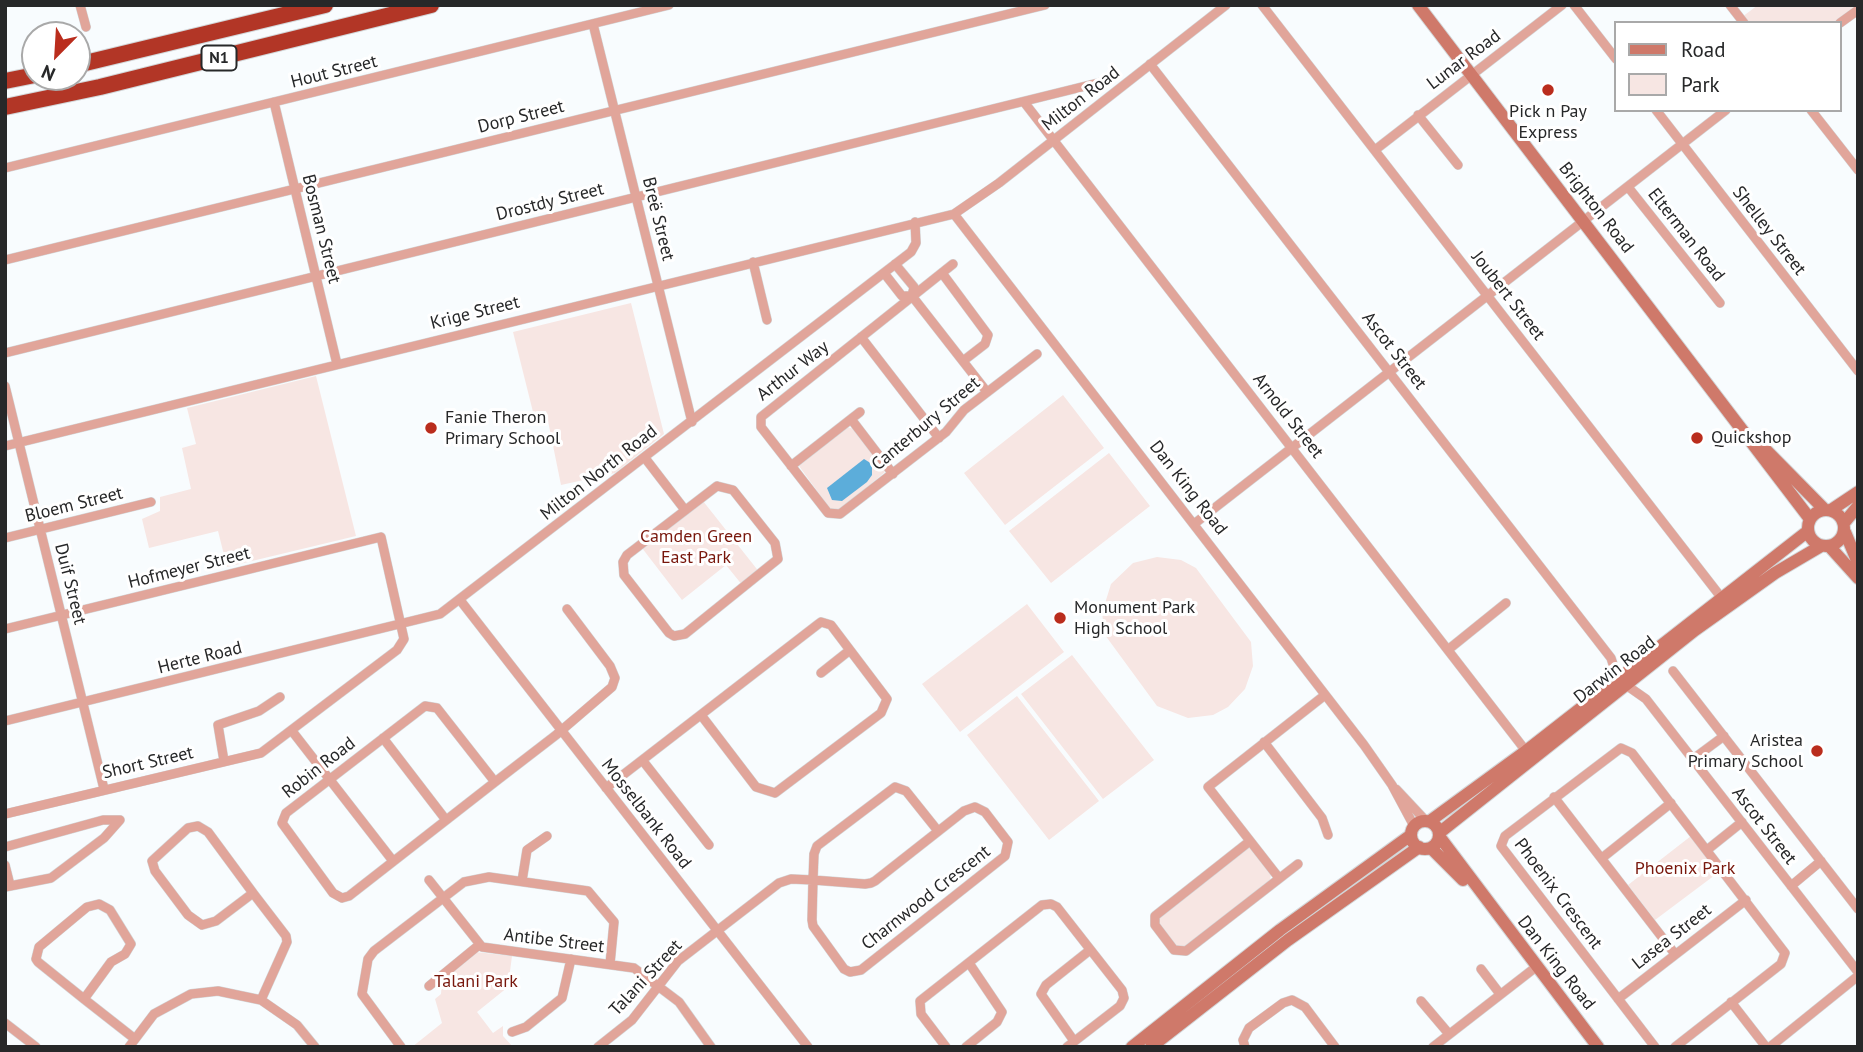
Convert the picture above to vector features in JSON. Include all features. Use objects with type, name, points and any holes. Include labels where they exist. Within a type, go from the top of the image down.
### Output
[{"type":"highway","name":"N1","points":[[91,62],[325,5]]},
{"type":"highway","name":"N1","points":[[5,107],[100,87],[431,5]]},
{"type":"street","name":"Hout Street","points":[[5,168],[670,5]]},
{"type":"street","name":"Dorp Street","points":[[5,260],[1045,5]]},
{"type":"street","name":"Milton Road","points":[[954,214],[1054,140],[1226,5]]},
{"type":"street","name":"Joubert Street","points":[[1262,5],[1725,602]]},
{"type":"street","name":"Brighton Road","points":[[1418,5],[1746,432],[1809,525]]},
{"type":"street","name":"Lunar Road","points":[[1374,150],[1562,5]]},
{"type":"street","points":[[1574,5],[1615,58]]},
{"type":"street","points":[[1730,5],[1742,21]]},
{"type":"street","points":[[1842,22],[1858,10]]},
{"type":"street","name":"Breë Street","points":[[593,24],[692,422]]},
{"type":"street","name":"Ascot Street","points":[[1150,64],[1611,658],[1622,682],[1646,699]]},
{"type":"street","name":"Drostdy Street","points":[[5,353],[1102,82]]},
{"type":"street","name":"Bosman Street","points":[[274,102],[337,363]]},
{"type":"street","name":"Arnold Street","points":[[1024,102],[1526,751]]},
{"type":"street","name":"Shelley Street","points":[[1658,112],[1858,371]]},
{"type":"street","points":[[1194,524],[1723,112]]},
{"type":"street","points":[[1813,112],[1858,170]]},
{"type":"street","points":[[1418,115],[1458,165]]},
{"type":"street","name":"Elterman Road","points":[[1629,187],[1720,303]]},
{"type":"street","name":"Krige Street","points":[[5,446],[954,214]]},
{"type":"street","name":"Dan King Road","points":[[954,214],[1392,785],[1420,826],[1425,848],[1486,901]]},
{"type":"street","name":"Milton North Road","points":[[402,624],[440,614],[460,600],[884,273],[914,249],[915,222]]},
{"type":"street","points":[[753,262],[768,320]]},
{"type":"street","points":[[895,264],[914,287],[912,296]]},
{"type":"street","name":"Arthur Way","points":[[836,516],[828,513],[761,427],[761,417],[953,264]]},
{"type":"street","points":[[884,273],[902,296],[912,296]]},
{"type":"street","points":[[942,273],[988,335],[985,344],[963,361]]},
{"type":"street","points":[[912,296],[987,393]]},
{"type":"street","points":[[861,337],[939,438]]},
{"type":"street","name":"Canterbury Street","points":[[836,516],[939,438],[964,410],[1037,354]]},
{"type":"street","name":"Duif Street","points":[[5,386],[104,789]]},
{"type":"street","points":[[791,466],[860,412]]},
{"type":"street","points":[[851,419],[892,474]]},
{"type":"street","name":"Brighton Road","points":[[1746,432],[1828,510]]},
{"type":"street","points":[[645,458],[685,510]]},
{"type":"street","points":[[717,486],[727,486],[775,543],[779,555],[772,567],[746,588],[685,634],[674,636],[624,575],[622,566],[627,555],[685,510],[717,486]]},
{"type":"street","points":[[1858,492],[1809,525],[1812,540],[1826,546],[1858,578]]},
{"type":"street","name":"Bloem Street","points":[[5,538],[151,502]]},
{"type":"street","points":[[1826,546],[1840,541],[1844,527],[1858,506]]},
{"type":"street","points":[[1828,510],[1844,527],[1858,563]]},
{"type":"street","name":"Darwin Road","points":[[1425,848],[1634,672],[1725,602],[1809,525]]},
{"type":"street","name":"Hofmeyer Street","points":[[5,629],[381,537],[402,624]]},
{"type":"street","name":"Darwin Road","points":[[1725,602],[1805,553],[1826,546]]},
{"type":"street","name":"Mosselbank Road","points":[[460,600],[808,1047]]},
{"type":"street","points":[[1449,649],[1507,603]]},
{"type":"street","name":"Robin Road","points":[[495,782],[434,706],[422,707],[286,813],[282,824],[336,896],[346,897],[495,782],[609,690],[615,678],[610,666],[567,609]]},
{"type":"street","points":[[606,788],[821,622],[831,625],[886,696],[886,707],[779,792],[760,790],[701,715]]},
{"type":"street","points":[[393,861],[292,731],[397,650],[404,639],[402,624]]},
{"type":"street","name":"Herte Road","points":[[5,721],[402,624]]},
{"type":"street","points":[[821,673],[850,650]]},
{"type":"street","name":"Ascot Street","points":[[1611,658],[1634,672],[1646,699],[1858,974]]},
{"type":"street","points":[[1673,671],[1858,909]]},
{"type":"street","name":"Darwin Road","points":[[1132,1047],[1280,930],[1622,682]]},
{"type":"street","points":[[1279,878],[1208,787],[1325,695]]},
{"type":"street","points":[[224,761],[218,724],[259,710],[280,697]]},
{"type":"street","name":"Short Street","points":[[5,814],[261,753],[292,731]]},
{"type":"street","points":[[1693,759],[1724,736]]},
{"type":"street","points":[[383,738],[446,820]]},
{"type":"street","points":[[1264,742],[1322,818],[1328,835]]},
{"type":"street","name":"Phoenix Crescent","points":[[1654,1047],[1502,850],[1500,843],[1554,797],[1621,748],[1632,753],[1784,950],[1785,956],[1781,964],[1675,1047]]},
{"type":"street","points":[[643,761],[709,845]]},
{"type":"street","points":[[813,880],[817,846],[895,787],[906,791],[938,831]]},
{"type":"street","points":[[1554,797],[1675,954]]},
{"type":"street","points":[[1602,858],[1671,803]]},
{"type":"street","name":"Charnwood Crescent","points":[[980,809],[1008,842],[1007,852],[855,972],[844,969],[815,930],[812,920],[813,880],[871,883],[964,811],[980,809]]},
{"type":"street","points":[[5,847],[103,820],[120,820],[104,838],[51,878],[8,886],[5,865]]},
{"type":"street","points":[[1707,850],[1742,822]]},
{"type":"street","points":[[253,893],[216,921],[198,924],[155,871],[152,861],[188,828],[201,826],[208,832],[286,936],[287,942],[261,1000]]},
{"type":"street","name":"Dan King Road","points":[[1420,826],[1439,834],[1486,901],[1598,1047]]},
{"type":"street","points":[[522,881],[527,850],[547,836]]},
{"type":"street","points":[[1250,841],[1156,914],[1155,925],[1172,949],[1186,951],[1298,864]]},
{"type":"street","points":[[1151,1047],[1298,932],[1425,848]]},
{"type":"street","points":[[1791,886],[1821,862]]},
{"type":"street","points":[[401,1047],[362,994],[369,959],[374,951],[443,898],[475,878],[584,889],[594,895],[614,922],[610,964]]},
{"type":"street","name":"Talani Street","points":[[598,1047],[632,1020],[678,961],[717,930],[779,883],[791,878],[813,880]]},
{"type":"street","name":"Antibe Street","points":[[429,880],[480,945],[489,949],[636,969],[679,1002],[711,1047]]},
{"type":"street","name":"Lasea Street","points":[[1618,999],[1746,900]]},
{"type":"street","points":[[84,999],[111,962],[125,954],[131,944],[110,910],[99,904],[87,907],[36,952],[38,962],[132,1043],[153,1014],[191,994],[218,991],[261,1000],[297,1024],[315,1047]]},
{"type":"street","points":[[946,1047],[921,1014],[919,1004],[1047,904],[1057,907],[1122,990],[1124,998],[1120,1006],[1071,1044],[1041,994],[1046,985],[1090,950]]},
{"type":"street","points":[[429,986],[480,945]]},
{"type":"street","points":[[512,1032],[526,1027],[562,998],[571,959]]},
{"type":"street","points":[[965,1047],[997,1022],[1002,1012],[969,963]]},
{"type":"street","points":[[1433,1047],[1536,967]]},
{"type":"street","points":[[1481,970],[1500,995]]},
{"type":"street","points":[[1731,1002],[1768,1047],[1858,974]]},
{"type":"street","points":[[1245,1047],[1243,1040],[1249,1028],[1283,1003],[1292,1000],[1305,1007],[1335,1047]]},
{"type":"street","points":[[1421,1001],[1449,1034]]},
{"type":"street","points":[[5,1023],[36,1047]]},
{"type":"green space","points":[[1758,5],[1857,5],[1837,21],[1745,21],[1742,17]]},
{"type":"green space","points":[[631,303],[664,434],[615,473],[561,485],[546,411],[533,412],[513,332]]},
{"type":"green space","points":[[316,376],[356,536],[227,567],[218,531],[149,548],[142,519],[160,511],[160,497],[191,489],[182,448],[196,444],[187,408]]},
{"type":"green space","points":[[1063,395],[1104,448],[1005,525],[964,473]]},
{"type":"green space","points":[[847,427],[854,429],[885,472],[839,511],[831,510],[799,466]]},
{"type":"green space","points":[[1109,453],[1150,506],[1051,583],[1009,531]]},
{"type":"green space","name":"Camden Green East Park","points":[[703,501],[760,573],[743,586],[726,565],[682,600],[642,548]]},
{"type":"green space","points":[[1157,557],[1181,560],[1196,568],[1251,642],[1253,666],[1245,689],[1228,707],[1213,715],[1188,718],[1157,706],[1105,635],[1102,613],[1111,584],[1133,563]]},
{"type":"green space","points":[[1027,604],[1064,652],[960,732],[922,684]]},
{"type":"green space","points":[[1072,655],[1154,760],[1103,799],[1021,694]]},
{"type":"green space","points":[[1017,696],[1099,801],[1049,840],[967,735]]},
{"type":"green space","name":"Phoenix Park","points":[[1691,836],[1719,872],[1655,920],[1628,885]]},
{"type":"green space","points":[[1246,848],[1251,848],[1271,874],[1270,881],[1183,948],[1175,947],[1158,924],[1158,917]]},
{"type":"green space","name":"Talani Park","points":[[476,952],[512,956],[508,987],[477,1012],[493,1033],[503,1026],[503,1036],[513,1047],[412,1047],[442,1023],[435,999],[441,994],[442,980]]},
{"type":"water","points":[[864,459],[872,464],[872,475],[867,482],[842,501],[832,500],[827,488]]},
{"type":"place","name":"Pick n Pay Express","points":[[1548,90]]},
{"type":"place","name":"Fanie Theron Primary School","points":[[431,428]]},
{"type":"place","name":"Quickshop","points":[[1697,438]]},
{"type":"place","name":"Monument Park High School","points":[[1060,618]]},
{"type":"place","name":"Aristea Primary School","points":[[1817,751]]}]
